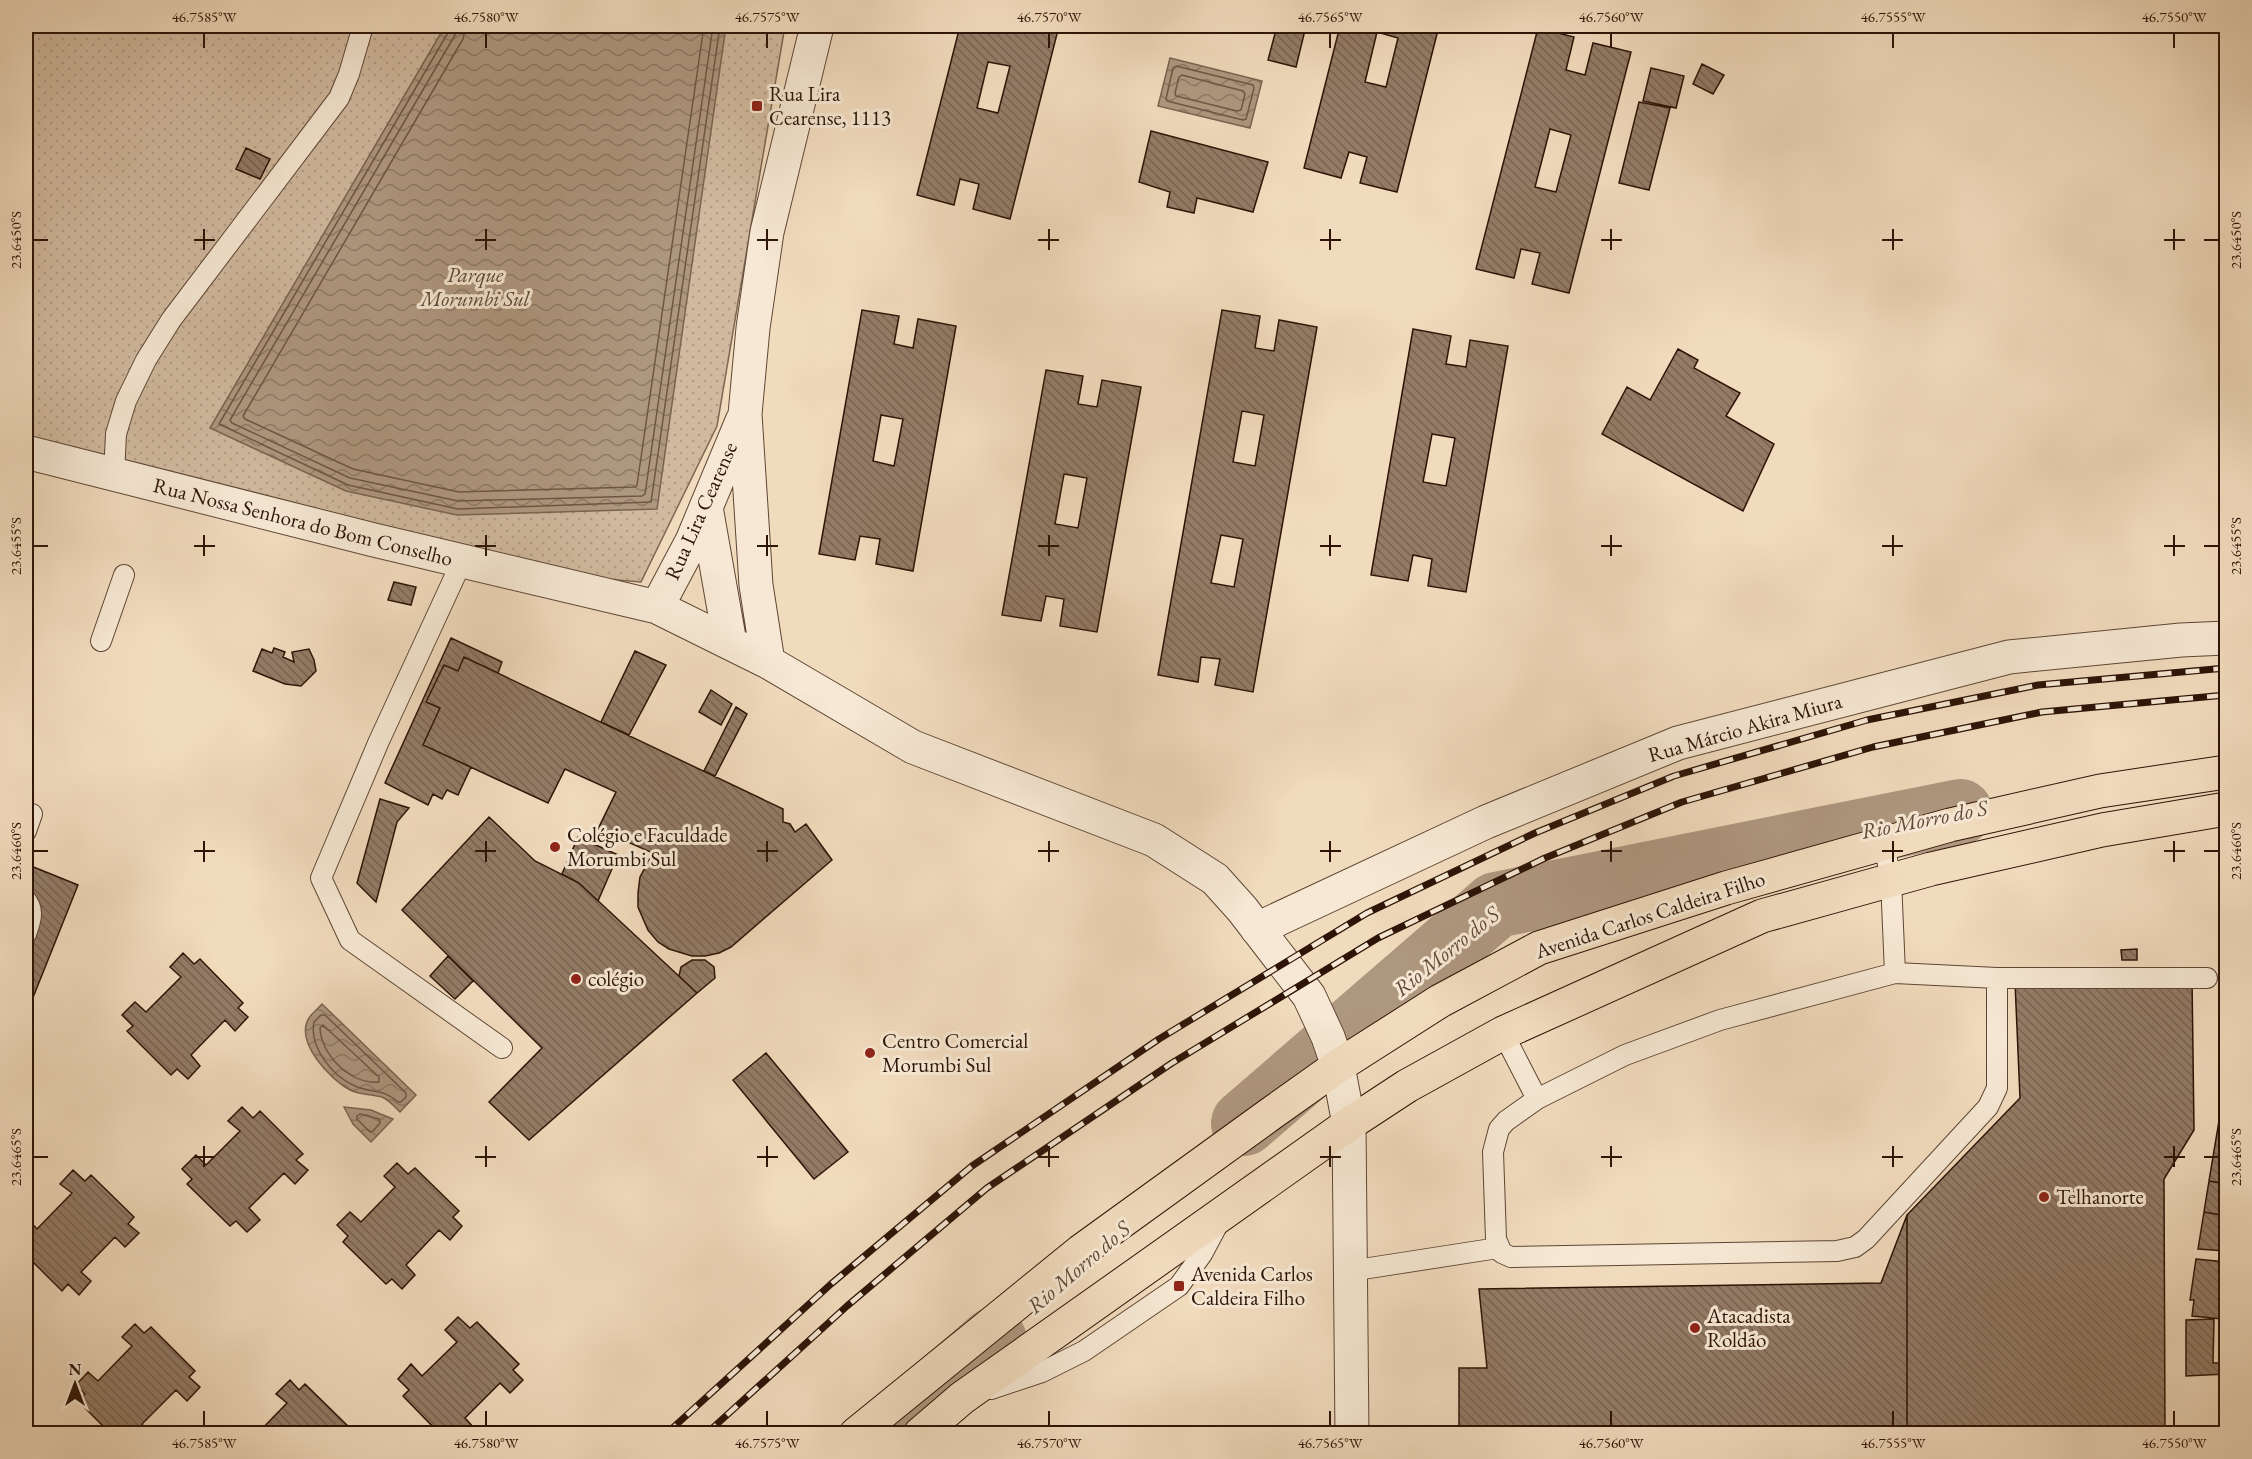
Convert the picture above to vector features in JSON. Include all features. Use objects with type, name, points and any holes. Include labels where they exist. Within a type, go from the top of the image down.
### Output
[{"type":"main road","name":"Avenida Carlos Caldeira Filho","points":[[856,1434],[1081,1251],[1338,1066],[1440,1001],[1539,948],[1726,888],[1950,825],[2100,791],[2226,772]]},
{"type":"main road","name":"Avenida Carlos Caldeira Filho","points":[[920,1434],[962,1398],[1349,1124],[1407,1086],[1503,1033],[1762,916],[1931,869],[2102,830],[2226,809]]},
{"type":"street","name":"Rua Lira Cearense","points":[[768,662],[756,585],[744,414],[753,328],[767,232],[817,26]]},
{"type":"street","name":"Rua Lira Cearense","points":[[657,607],[692,541],[744,414]]},
{"type":"street","name":"Rua Nossa Senhora do Bom Conselho","points":[[26,452],[374,540],[657,607],[768,662],[913,747],[1154,840],[1215,879],[1309,996],[1328,1037],[1338,1066],[1349,1124],[1352,1434]]},
{"type":"street","points":[[706,507],[730,643]]},
{"type":"street","name":"Rua Márcio Akira Miura","points":[[1257,929],[1486,822],[1678,743],[2009,657],[2181,640],[2226,638]]},
{"type":"lane","points":[[114,475],[116,434],[126,401],[146,360],[185,301],[339,98],[349,74],[363,26]]},
{"type":"lane","points":[[462,561],[379,741],[321,878],[350,940],[502,1048]]},
{"type":"lane","points":[[101,642],[124,575]]},
{"type":"lane","points":[[1884,844],[1891,880],[1895,973]]},
{"type":"lane","points":[[26,900],[32,913],[26,934]]},
{"type":"lane","points":[[1997,978],[1997,1088],[1993,1098],[1988,1107],[1866,1239],[1855,1246],[1837,1251],[1511,1257],[1502,1253],[1498,1248],[1493,1152],[1499,1129],[1506,1121],[1537,1099],[1625,1055],[1720,1020],[1895,973],[1997,978],[2206,978]]},
{"type":"lane","points":[[1503,1033],[1537,1099]]},
{"type":"lane","points":[[1350,1271],[1498,1248]]},
{"type":"green space","name":"Parque Morumbi Sul","points":[[26,26],[785,26],[717,426],[641,582],[543,574],[26,440]]},
{"type":"water","points":[[445,26],[726,26],[657,509],[457,515],[346,491],[210,428]]},
{"type":"water","points":[[1170,58],[1262,81],[1250,128],[1158,106]]},
{"type":"water","points":[[322,1004],[416,1095],[400,1112],[382,1097],[358,1093],[342,1085],[317,1059],[306,1038],[306,1028],[310,1016]]},
{"type":"water","points":[[344,1107],[371,1110],[393,1119],[371,1142],[353,1124]]},
{"type":"building","points":[[960,26],[1059,26],[1010,219],[973,209],[979,184],[960,179],[954,205],[917,195]],"holes":[[[988,62],[1010,66],[998,113],[977,108]]]},
{"type":"building","points":[[1277,26],[1306,26],[1296,67],[1268,60]]},
{"type":"building","points":[[1340,26],[1439,26],[1397,192],[1360,183],[1367,157],[1349,152],[1341,178],[1304,168]],"holes":[[[1377,32],[1398,38],[1386,87],[1365,82]]]},
{"type":"building","points":[[1538,28],[1574,37],[1566,70],[1585,75],[1593,43],[1631,52],[1569,293],[1532,284],[1540,253],[1521,249],[1514,278],[1476,269]],"holes":[[[1550,129],[1571,135],[1556,192],[1535,187]]]},
{"type":"building","points":[[1702,64],[1724,75],[1713,94],[1693,84]]},
{"type":"building","points":[[1651,68],[1684,76],[1676,108],[1643,101]]},
{"type":"building","points":[[1639,102],[1670,108],[1649,190],[1619,183]]},
{"type":"building","points":[[1151,131],[1268,162],[1253,212],[1197,198],[1194,213],[1167,207],[1170,192],[1139,182]]},
{"type":"building","points":[[246,148],[270,159],[260,179],[236,169]]},
{"type":"building","points":[[862,310],[899,316],[894,344],[913,348],[918,319],[956,326],[913,571],[876,564],[880,539],[860,536],[855,560],[819,554]],"holes":[[[881,415],[903,419],[894,466],[873,461]]]},
{"type":"building","points":[[1222,310],[1260,316],[1255,348],[1274,351],[1279,320],[1317,327],[1253,692],[1215,685],[1220,659],[1201,657],[1198,682],[1158,675]],"holes":[[[1242,411],[1264,415],[1255,466],[1233,462]],[[1221,535],[1243,539],[1234,587],[1211,583]]]},
{"type":"building","points":[[1413,329],[1451,336],[1446,364],[1466,367],[1470,340],[1508,346],[1466,592],[1428,586],[1432,559],[1413,555],[1408,581],[1371,575]],"holes":[[[1432,434],[1455,438],[1446,486],[1423,482]]]},
{"type":"building","points":[[1678,349],[1698,360],[1694,368],[1740,393],[1726,416],[1774,444],[1743,511],[1602,434],[1627,387],[1650,400]]},
{"type":"building","points":[[1046,370],[1083,376],[1078,404],[1097,407],[1102,380],[1141,387],[1097,632],[1060,626],[1064,599],[1046,596],[1041,621],[1002,615]],"holes":[[[1064,474],[1087,478],[1078,528],[1055,524]]]},
{"type":"building","points":[[394,582],[416,587],[411,605],[388,600]]},
{"type":"building","points":[[451,638],[502,662],[498,673],[464,657],[458,671],[444,665],[426,702],[440,708],[423,745],[471,767],[458,795],[447,790],[442,799],[433,794],[428,805],[385,783]]},
{"type":"building","points":[[274,648],[285,652],[283,657],[294,662],[292,652],[309,649],[316,671],[301,686],[285,684],[253,671],[262,649],[272,653]]},
{"type":"building","points":[[635,651],[666,665],[629,735],[601,722]]},
{"type":"building","points":[[464,657],[783,809],[783,822],[790,824],[795,832],[806,824],[832,860],[731,947],[705,956],[692,956],[669,949],[658,942],[648,930],[638,907],[640,877],[653,853],[598,829],[616,792],[565,769],[548,803],[423,745],[440,708],[426,702],[444,665],[458,671]]},
{"type":"building","points":[[711,690],[732,704],[721,725],[699,712]]},
{"type":"building","points":[[736,707],[747,714],[715,776],[704,771]]},
{"type":"building","points":[[380,799],[409,808],[397,822],[376,902],[357,883]]},
{"type":"building","name":"colégio","points":[[489,817],[535,861],[579,883],[697,993],[529,1140],[489,1102],[542,1048],[402,910]]},
{"type":"building","points":[[578,837],[618,855],[598,901],[579,883],[562,874]]},
{"type":"building","points":[[26,864],[78,885],[26,1015]]},
{"type":"building","points":[[2137,949],[2137,960],[2122,960],[2121,950]]},
{"type":"building","points":[[183,953],[194,964],[200,959],[243,1003],[238,1008],[248,1017],[235,1031],[225,1020],[191,1055],[200,1066],[188,1079],[177,1069],[171,1075],[127,1031],[133,1026],[122,1015],[135,1002],[146,1012],[181,977],[170,967]]},
{"type":"building","points":[[448,956],[473,981],[455,999],[430,976]]},
{"type":"building","points":[[692,960],[705,960],[714,967],[715,978],[697,993],[679,976],[681,967]]},
{"type":"building","name":"Telhanorte","points":[[2192,978],[2194,1130],[2164,1179],[2165,1434],[1907,1434],[1907,1215],[2020,1098],[2015,982]]},
{"type":"building","points":[[766,1053],[848,1152],[814,1179],[733,1080]]},
{"type":"building","points":[[2226,1076],[2226,1129],[2218,1127]]},
{"type":"building","points":[[242,1107],[253,1118],[260,1111],[303,1154],[296,1160],[308,1170],[295,1184],[284,1173],[249,1208],[260,1220],[247,1232],[236,1221],[230,1226],[187,1184],[192,1179],[182,1169],[196,1155],[206,1165],[240,1131],[228,1121]]},
{"type":"building","points":[[2218,1127],[2226,1129],[2226,1184],[2209,1181]]},
{"type":"building","points":[[397,1163],[408,1174],[415,1168],[459,1211],[453,1217],[462,1226],[450,1240],[439,1230],[406,1265],[415,1275],[402,1289],[392,1279],[386,1284],[343,1242],[348,1236],[337,1225],[350,1212],[361,1222],[395,1187],[384,1176]]},
{"type":"building","points":[[73,1170],[85,1181],[91,1175],[134,1217],[128,1224],[139,1233],[125,1247],[115,1237],[81,1272],[91,1281],[79,1295],[68,1284],[62,1291],[26,1255],[27,1218],[37,1229],[72,1193],[60,1184]]},
{"type":"building","points":[[2209,1181],[2226,1184],[2226,1216],[2204,1212]]},
{"type":"building","points":[[2204,1212],[2226,1216],[2226,1251],[2198,1249]]},
{"type":"building","name":"Atacadista Roldão","points":[[1907,1215],[1907,1434],[1459,1434],[1459,1368],[1487,1368],[1479,1289],[1881,1283]]},
{"type":"building","points":[[2196,1259],[2226,1262],[2226,1295],[2222,1319],[2192,1316],[2194,1300],[2190,1300]]},
{"type":"building","points":[[458,1317],[470,1328],[477,1322],[519,1364],[513,1370],[523,1380],[510,1393],[500,1383],[465,1418],[475,1429],[470,1434],[454,1434],[452,1431],[450,1434],[440,1434],[403,1396],[409,1390],[398,1379],[411,1364],[422,1376],[457,1342],[445,1330]]},
{"type":"building","points":[[2214,1319],[2213,1363],[2225,1363],[2226,1374],[2186,1376],[2186,1320]]},
{"type":"building","points":[[135,1324],[144,1333],[151,1327],[195,1371],[189,1377],[200,1387],[187,1401],[176,1390],[142,1424],[151,1434],[111,1434],[78,1401],[85,1394],[76,1385],[88,1372],[98,1381],[132,1346],[122,1337]]},
{"type":"building","points":[[290,1380],[299,1390],[305,1384],[349,1427],[344,1434],[257,1434],[287,1403],[276,1394]]},
{"type":"waterway","name":"Rio Morro do S","points":[[1244,1123],[1496,905],[1960,812]]},
{"type":"waterway","name":"Rio Morro do S","points":[[885,1434],[994,1340]]},
{"type":"railway","points":[[666,1434],[831,1284],[972,1166],[1159,1039],[1367,913],[1535,833],[1674,776],[1867,720],[2038,685],[2226,668]]},
{"type":"railway","points":[[706,1434],[847,1306],[987,1188],[1172,1063],[1378,938],[1545,858],[1682,802],[1873,747],[2042,712],[2226,695]]},
{"type":"place","name":"Rua Lira Cearense, 1113","points":[[757,106]]},
{"type":"place","name":"Colégio e Faculdade Morumbi Sul","points":[[555,847]]},
{"type":"place","name":"colégio","points":[[576,979]]},
{"type":"place","name":"Centro Comercial Morumbi Sul","points":[[870,1053]]},
{"type":"place","name":"Telhanorte","points":[[2044,1197]]},
{"type":"place","name":"Avenida Carlos Caldeira Filho","points":[[1179,1286]]},
{"type":"place","name":"Atacadista Roldão","points":[[1695,1328]]}]
